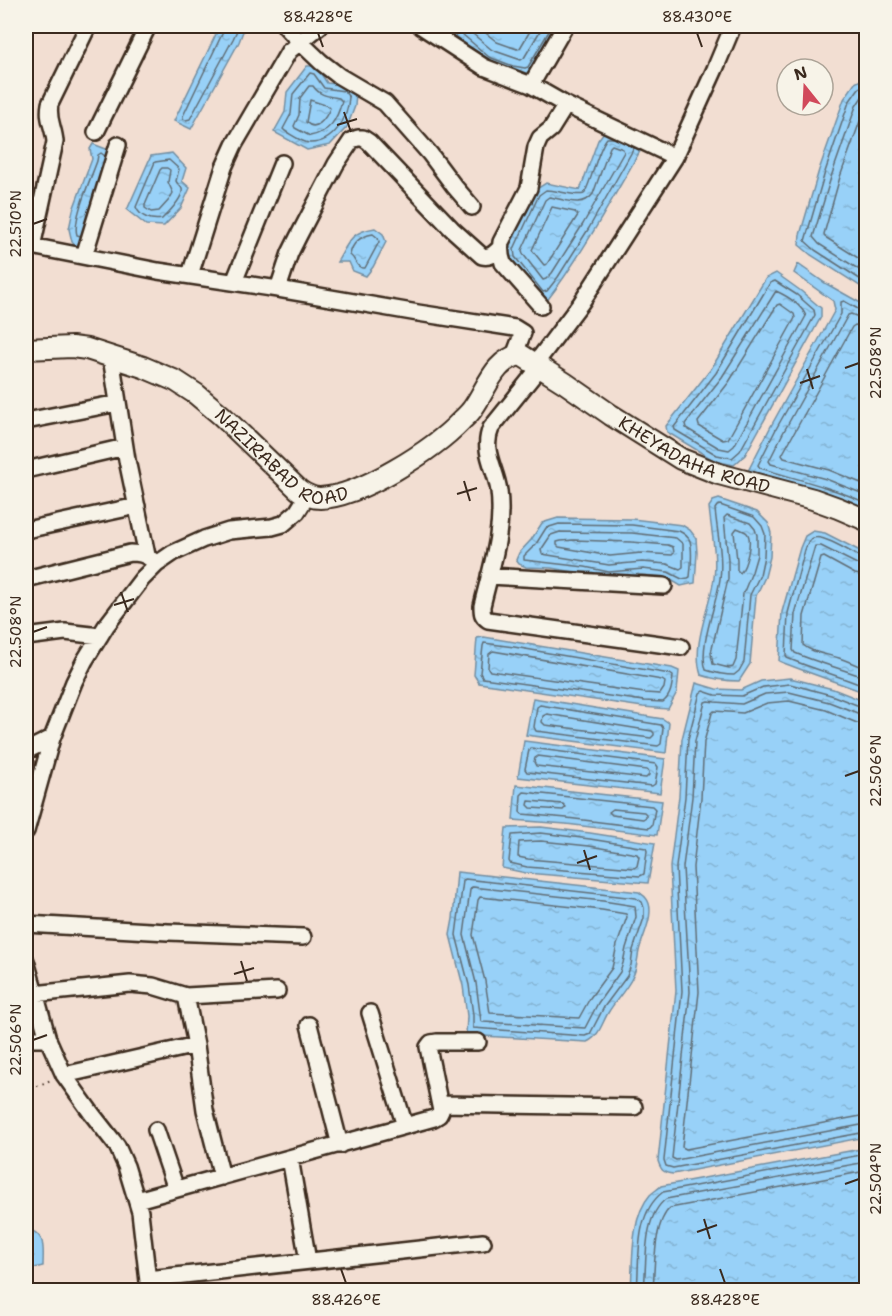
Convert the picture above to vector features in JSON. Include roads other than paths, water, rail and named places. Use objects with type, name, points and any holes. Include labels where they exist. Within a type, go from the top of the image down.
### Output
[{"type":"main road","name":"NAZIRABAD ROAD","points":[[26,349],[72,347],[87,349],[143,367],[176,381],[196,394],[284,477],[298,510],[320,498],[356,489],[381,477],[418,454],[444,437],[473,408],[488,382],[508,358],[528,360]]},
{"type":"main road","name":"KHEYADAHA ROAD","points":[[528,360],[681,459],[718,474],[813,499],[867,520]]},
{"type":"street","points":[[88,26],[50,104],[48,114],[55,134],[55,142],[29,246],[158,271],[515,328],[523,333],[528,360]]},
{"type":"street","points":[[96,132],[148,26]]},
{"type":"street","points":[[285,26],[321,62],[339,76],[385,103],[430,154],[471,207]]},
{"type":"street","points":[[190,275],[224,167],[234,145],[289,51],[320,26]]},
{"type":"street","points":[[421,26],[484,67],[531,86],[675,157]]},
{"type":"street","points":[[531,86],[565,26]]},
{"type":"street","points":[[681,647],[488,620],[484,617],[482,606],[499,538],[500,513],[496,477],[487,447],[491,428],[528,360],[581,303],[675,157],[716,69],[733,26]]},
{"type":"street","points":[[541,306],[503,263],[500,248],[529,188],[536,147],[540,138],[551,129],[566,105]]},
{"type":"street","points":[[278,289],[290,253],[312,208],[336,164],[352,140],[358,138],[369,142],[452,229],[482,256],[488,257],[500,248]]},
{"type":"street","points":[[84,256],[118,145]]},
{"type":"street","points":[[234,282],[282,163]]},
{"type":"street","points":[[26,831],[52,738],[74,682],[100,636],[142,579],[152,560],[137,506],[125,447],[111,357]]},
{"type":"street","points":[[26,421],[118,403]]},
{"type":"street","points":[[26,470],[125,447]]},
{"type":"street","points":[[26,530],[137,506]]},
{"type":"street","points":[[26,579],[130,553],[139,553],[152,560],[230,531],[283,524],[298,510]]},
{"type":"street","points":[[489,576],[664,586]]},
{"type":"street","points":[[26,638],[65,632],[100,636]]},
{"type":"street","points":[[26,751],[52,738]]},
{"type":"street","points":[[26,924],[303,937]]},
{"type":"street","points":[[26,961],[48,1039],[64,1075],[117,1146],[126,1166],[140,1212],[148,1285],[308,1261],[483,1242]]},
{"type":"street","points":[[34,994],[140,984],[186,996],[277,991]]},
{"type":"street","points":[[186,996],[196,1045],[207,1123],[222,1177]]},
{"type":"street","points":[[370,1013],[405,1126]]},
{"type":"street","points":[[309,1025],[340,1145]]},
{"type":"street","points":[[26,1039],[48,1039]]},
{"type":"street","points":[[137,1200],[434,1118],[441,1111],[428,1047],[431,1043],[437,1042],[478,1042]]},
{"type":"street","points":[[64,1075],[196,1045]]},
{"type":"street","points":[[440,1104],[634,1107]]},
{"type":"street","points":[[156,1130],[176,1189]]},
{"type":"street","points":[[290,1158],[308,1261]]},
{"type":"water","points":[[220,26],[245,26],[239,42],[191,129],[174,121]]},
{"type":"water","points":[[431,26],[559,26],[531,73],[527,74],[508,71],[490,64],[460,40]]},
{"type":"water","points":[[307,66],[316,66],[327,83],[347,85],[356,93],[355,106],[347,127],[330,145],[307,150],[274,132],[285,112],[287,92]]},
{"type":"water","points":[[866,77],[866,290],[799,245],[819,170],[844,99],[855,83]]},
{"type":"water","points":[[617,131],[643,146],[585,246],[546,302],[538,296],[509,259],[508,247],[535,190],[546,183],[580,190],[598,140],[604,132]]},
{"type":"water","points":[[93,144],[114,152],[85,245],[76,247],[72,242],[69,229],[73,210],[92,159],[90,149]]},
{"type":"water","points":[[172,153],[186,168],[182,181],[190,188],[181,208],[164,226],[146,225],[127,210],[151,156]]},
{"type":"water","points":[[375,228],[383,234],[386,242],[366,276],[353,271],[349,262],[337,262],[355,235]]},
{"type":"water","points":[[798,264],[825,283],[866,306],[866,510],[822,492],[748,471],[835,310],[833,301],[794,273]]},
{"type":"water","points":[[776,273],[821,308],[821,317],[745,455],[734,465],[715,461],[667,432],[666,426],[711,369],[766,278]]},
{"type":"water","points":[[719,499],[757,512],[768,523],[771,533],[770,557],[765,577],[756,596],[750,664],[739,681],[720,680],[701,675],[699,663],[698,651],[702,626],[715,569],[709,507],[713,501]]},
{"type":"water","points":[[558,518],[632,519],[682,525],[696,538],[695,583],[681,586],[666,577],[642,575],[609,578],[551,568],[526,567],[519,564],[516,560],[519,553],[542,523]]},
{"type":"water","points":[[813,531],[825,533],[866,554],[866,693],[779,661],[782,612],[800,548],[805,536]]},
{"type":"water","points":[[484,637],[672,668],[679,671],[677,692],[668,709],[479,683],[474,675],[477,638]]},
{"type":"water","points":[[790,678],[833,689],[866,702],[866,1137],[670,1174],[660,1167],[658,1161],[676,991],[670,867],[679,796],[682,739],[696,683],[716,689],[741,690],[761,681]]},
{"type":"water","points":[[533,698],[663,719],[669,723],[666,753],[526,735]]},
{"type":"water","points":[[524,741],[665,759],[660,793],[518,777]]},
{"type":"water","points":[[516,785],[662,801],[657,835],[513,820]]},
{"type":"water","points":[[541,827],[655,843],[648,883],[526,873],[502,868],[506,828]]},
{"type":"water","points":[[457,872],[639,892],[645,897],[650,910],[635,972],[591,1040],[587,1042],[466,1035],[467,1016],[463,986],[450,935]]},
{"type":"water","points":[[866,1148],[866,1288],[861,1290],[631,1290],[634,1241],[639,1216],[650,1195],[661,1186]]},
{"type":"water","points":[[26,1229],[38,1234],[41,1238],[43,1266],[26,1270]]}]
